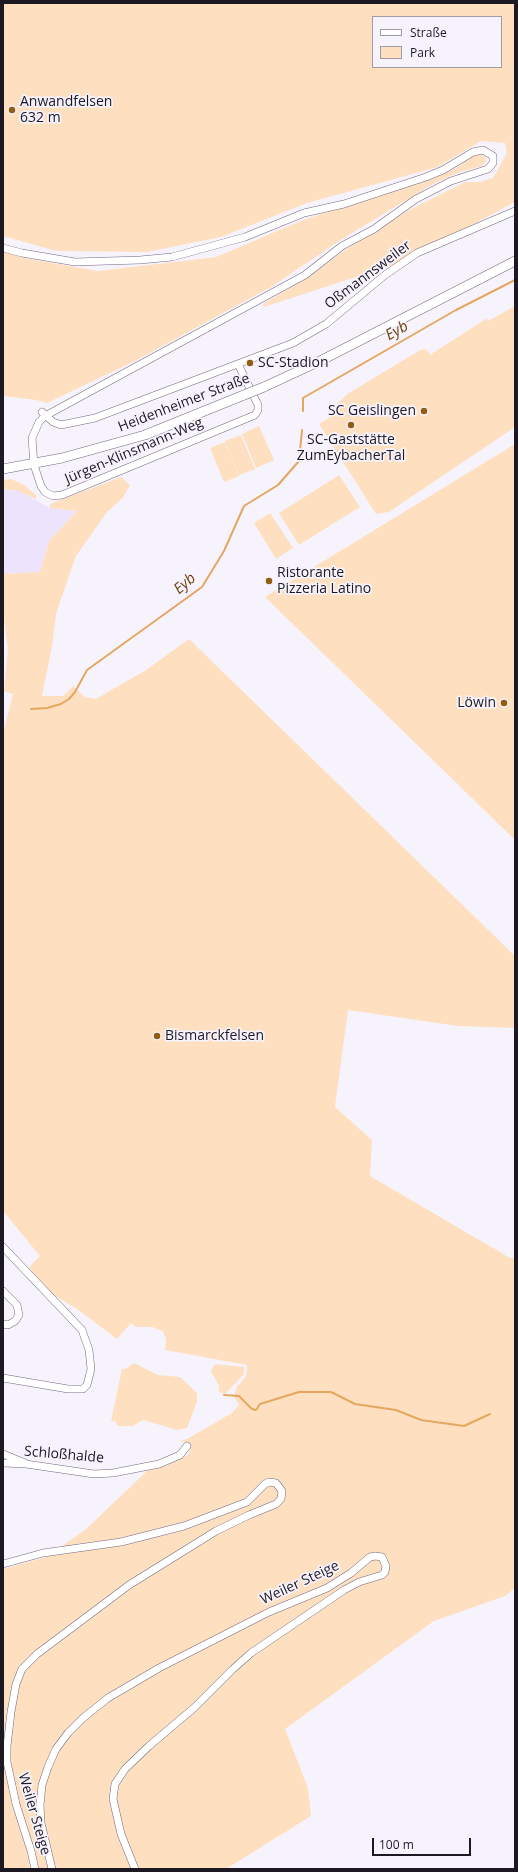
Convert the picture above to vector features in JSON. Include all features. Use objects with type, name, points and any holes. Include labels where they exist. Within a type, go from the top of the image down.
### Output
[{"type":"main road","name":"Heidenheimer Straße","points":[[3,469],[34,465],[145,435],[264,387],[327,357],[515,261]]},
{"type":"street","points":[[3,248],[22,253],[75,262],[140,260],[172,257],[238,240],[304,213],[319,208],[344,204],[426,177],[443,170],[473,152],[483,150],[493,156],[493,163],[488,169],[451,181],[416,199],[374,229],[342,246],[305,275],[43,414],[32,438],[34,465]]},
{"type":"street","name":"Oßmannsweiler","points":[[326,324],[385,275],[417,253],[515,211]]},
{"type":"street","name":"Heidenheimer Straße","points":[[43,414],[52,422],[60,424],[95,418],[293,343],[326,324]]},
{"type":"street","name":"Jürgen-Klinsmann-Weg","points":[[34,465],[41,486],[45,492],[54,496],[62,495],[255,415],[258,410],[256,399],[238,364]]},
{"type":"street","points":[[3,1247],[82,1330],[89,1350],[91,1368],[87,1385],[83,1389],[68,1389],[3,1378]]},
{"type":"street","points":[[3,1290],[17,1305],[19,1314],[15,1321],[8,1325],[3,1324]]},
{"type":"street","name":"Schloßhalde","points":[[3,1463],[26,1464],[94,1474],[112,1473],[160,1464],[180,1455],[187,1446]]},
{"type":"street","points":[[3,1454],[18,1459],[26,1464]]},
{"type":"street","name":"Weiler Steige","points":[[3,1564],[43,1553],[105,1545],[177,1528],[244,1503],[269,1482],[276,1484],[282,1491],[281,1499],[276,1504],[216,1531],[124,1588],[37,1654],[22,1670],[16,1684],[10,1712],[7,1762],[16,1804],[31,1851],[35,1869]]},
{"type":"street","name":"Weiler Steige","points":[[52,1869],[41,1823],[40,1805],[42,1785],[56,1749],[68,1733],[83,1718],[108,1698],[159,1668],[264,1614],[327,1588],[351,1573],[370,1557],[382,1557],[386,1566],[385,1572],[382,1576],[359,1582],[344,1590],[251,1653],[195,1707],[142,1752],[125,1769],[115,1784],[113,1799],[124,1844],[135,1869]]},
{"type":"shaded area","points":[[3,489],[19,491],[50,508],[77,511],[49,541],[40,572],[3,574]]},
{"type":"green space","points":[[3,3],[515,3],[515,202],[405,261],[264,307],[263,304],[307,278],[345,250],[409,210],[465,182],[480,182],[493,178],[507,153],[505,143],[481,141],[438,167],[307,203],[221,237],[147,252],[56,251],[3,236]]},
{"type":"green space","points":[[480,154],[485,157],[486,161],[482,166],[460,172],[433,184],[339,241],[271,287],[135,361],[47,403],[36,400],[3,396],[3,251],[24,258],[98,271],[216,257],[303,220],[431,179],[456,168],[473,156]]},
{"type":"green space","name":"SC Geislingen","points":[[515,306],[515,427],[389,512],[376,514],[319,424],[335,414],[332,408],[349,393],[392,367],[422,349],[427,350],[430,355],[487,318],[488,321]]},
{"type":"green space","points":[[259,426],[274,460],[256,468],[242,434]]},
{"type":"green space","points":[[241,435],[255,469],[239,475],[225,441]]},
{"type":"green space","points":[[225,442],[239,476],[224,482],[210,448]]},
{"type":"green space","points":[[515,444],[515,840],[265,597]]},
{"type":"green space","points":[[339,475],[360,507],[299,545],[279,513]]},
{"type":"green space","points":[[121,477],[130,485],[123,498],[107,512],[76,556],[56,614],[52,647],[42,696],[63,696],[73,686],[85,697],[96,699],[146,670],[189,639],[515,956],[515,1028],[458,1026],[348,1010],[335,1107],[372,1140],[370,1176],[510,1258],[515,1258],[515,1588],[505,1596],[434,1621],[285,1729],[308,1788],[311,1816],[226,1869],[3,1869],[3,1569],[46,1557],[85,1530],[148,1470],[168,1465],[188,1455],[190,1451],[189,1445],[186,1442],[179,1441],[187,1439],[232,1413],[239,1405],[234,1397],[236,1388],[246,1376],[247,1365],[165,1350],[166,1340],[163,1331],[152,1327],[136,1327],[131,1323],[117,1339],[77,1309],[50,1293],[29,1267],[40,1256],[3,1211],[3,734],[13,694],[4,691],[8,650],[3,611],[3,574],[40,572],[49,541],[77,511],[50,508],[50,504]]},
{"type":"green space","points":[[11,479],[24,485],[37,496],[35,499],[19,491],[3,489],[3,480]]},
{"type":"green space","points":[[270,513],[293,548],[276,559],[254,523]]},
{"type":"green space","points":[[134,1363],[158,1375],[180,1377],[197,1393],[197,1402],[187,1428],[177,1430],[143,1420],[133,1426],[118,1426],[115,1421],[111,1421],[122,1369],[125,1369]]},
{"type":"green space","points":[[215,1364],[244,1367],[244,1374],[225,1394],[219,1392],[219,1386],[211,1371]]},
{"type":"waterway","name":"Eyb","points":[[303,411],[303,398],[456,310],[515,280]]},
{"type":"waterway","name":"Eyb","points":[[31,709],[47,708],[61,704],[69,699],[75,692],[87,670],[202,587],[224,551],[244,506],[278,485],[299,461],[302,430]]},
{"type":"waterway","points":[[224,1395],[239,1396],[252,1409],[256,1410],[260,1404],[299,1392],[331,1392],[355,1404],[396,1410],[421,1420],[464,1426],[490,1414]]},
{"type":"place","name":"Anwandfelsen 632 m","points":[[12,110]]},
{"type":"place","name":"SC-Stadion","points":[[250,363]]},
{"type":"place","name":"SC Geislingen","points":[[424,411]]},
{"type":"place","name":"SC-Gaststätte ZumEybacherTal","points":[[351,425]]},
{"type":"place","name":"Ristorante Pizzeria Latino","points":[[269,581]]},
{"type":"place","name":"Löwin","points":[[504,703]]},
{"type":"place","name":"Bismarckfelsen","points":[[157,1036]]}]
